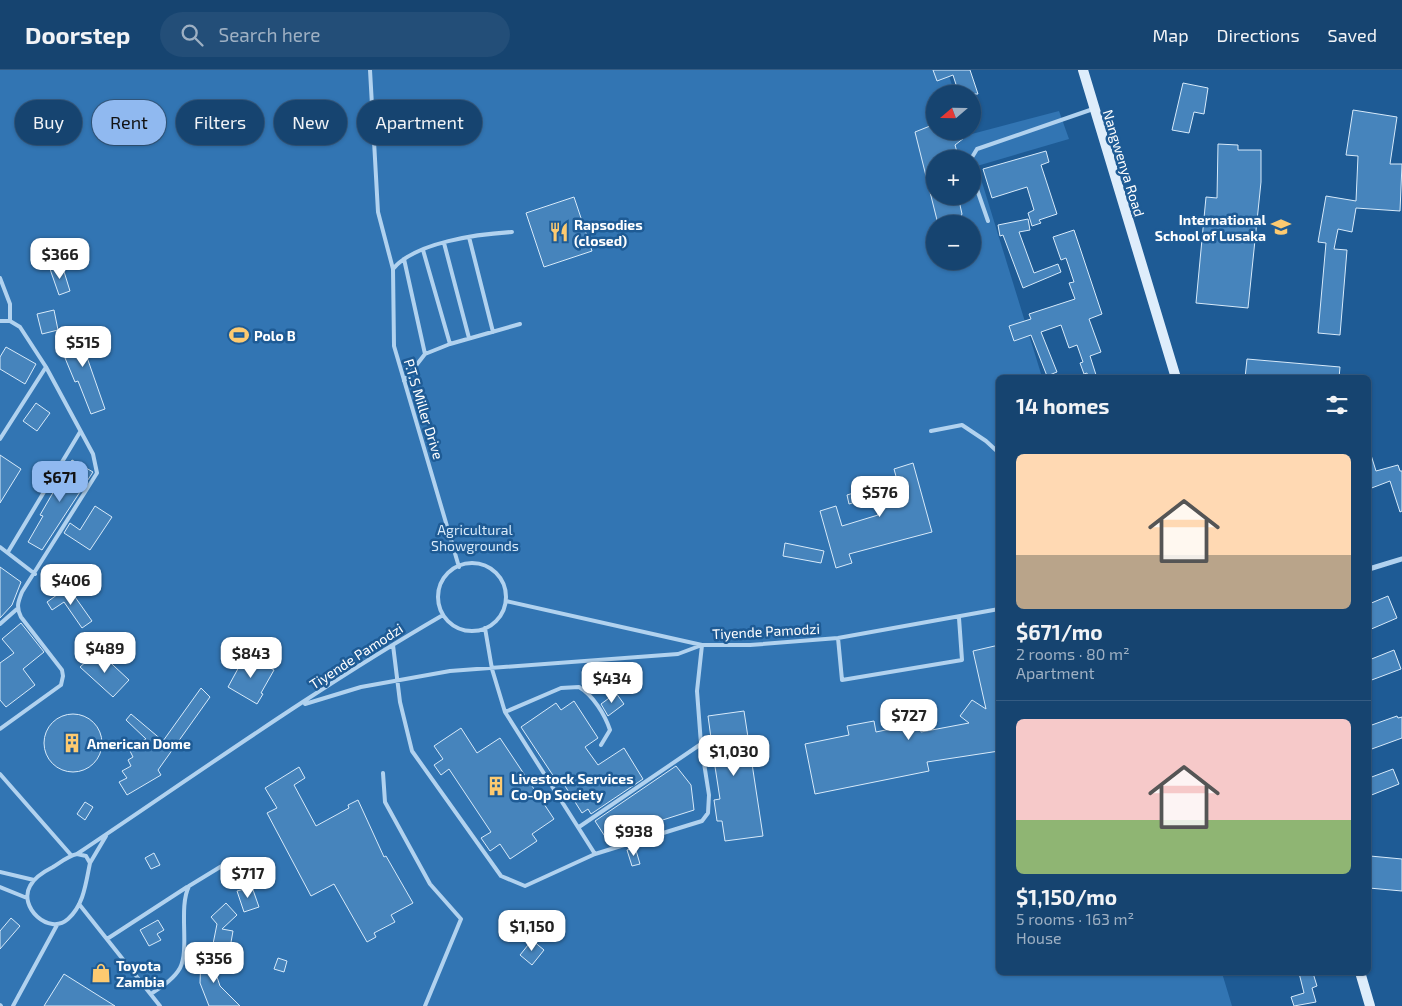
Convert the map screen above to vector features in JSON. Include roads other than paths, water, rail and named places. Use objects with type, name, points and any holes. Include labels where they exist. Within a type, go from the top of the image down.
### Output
[{"type":"main road","name":"Nangwenya Road","points":[[1083,70],[1093,109],[1175,375]]},
{"type":"main road","points":[[1361,975],[1370,1006]]},
{"type":"street","points":[[1371,568],[1402,559]]},
{"type":"lane","name":"P.T.S Miller Drive","points":[[370,70],[378,212],[393,269],[394,346],[459,567]]},
{"type":"lane","points":[[978,150],[1093,109]]},
{"type":"lane","points":[[981,201],[988,221]]},
{"type":"lane","points":[[393,269],[404,259],[444,243],[469,237],[512,232]]},
{"type":"lane","points":[[469,237],[493,332]]},
{"type":"lane","points":[[444,243],[469,338]]},
{"type":"lane","points":[[423,250],[450,344]]},
{"type":"lane","points":[[404,259],[425,354]]},
{"type":"lane","points":[[0,278],[10,304],[10,321]]},
{"type":"lane","points":[[0,321],[10,321],[20,327],[46,367],[93,454],[98,473],[22,592],[17,609],[0,624]]},
{"type":"lane","points":[[404,381],[425,354],[469,338],[520,324]]},
{"type":"lane","points":[[0,439],[46,367]]},
{"type":"lane","points":[[931,431],[962,426],[980,436],[996,450]]},
{"type":"lane","points":[[8,552],[80,432]]},
{"type":"lane","points":[[0,546],[35,574]]},
{"type":"lane","points":[[480,564],[492,570],[502,580],[506,601],[497,620],[485,628],[478,630],[462,629],[454,626],[443,615],[439,602],[440,588],[448,575],[459,567],[480,564]]},
{"type":"lane","name":"Tiyende Pamodzi","points":[[506,601],[702,645],[750,645],[838,638],[959,618],[996,610]]},
{"type":"lane","points":[[0,730],[54,692],[61,685],[63,676],[62,670],[17,609]]},
{"type":"lane","name":"Tiyende Pamodzi","points":[[34,880],[77,854],[256,733],[301,706],[393,644],[443,615]]},
{"type":"lane","points":[[838,638],[842,680],[962,660],[959,618]]},
{"type":"lane","points":[[485,628],[492,668],[504,712],[579,826],[595,854]]},
{"type":"lane","points":[[301,706],[361,687],[396,679],[450,671],[678,654],[702,645],[697,691],[701,744],[709,796],[708,813],[702,821],[595,854],[525,886],[502,876],[412,751],[396,679],[393,644]]},
{"type":"lane","points":[[504,712],[561,688],[579,687],[589,696],[607,721],[610,730],[601,745]]},
{"type":"lane","points":[[579,826],[701,744]]},
{"type":"lane","points":[[383,773],[385,802],[430,884],[461,919],[426,1006]]},
{"type":"lane","points":[[0,774],[71,856]]},
{"type":"lane","name":"Tiyende Pamodzi","points":[[79,904],[90,863],[107,834]]},
{"type":"lane","points":[[77,854],[86,856],[90,863]]},
{"type":"lane","points":[[107,939],[225,864]]},
{"type":"lane","points":[[0,872],[34,880],[30,885],[26,898],[33,913],[48,924],[57,925],[69,919],[79,904],[160,1006]]},
{"type":"lane","points":[[151,994],[166,983],[180,967],[184,901],[189,886]]},
{"type":"lane","points":[[0,888],[26,898]]},
{"type":"lane","points":[[13,1006],[57,925]]},
{"type":"place","name":"International School of Lusaka","points":[[1281,227]]},
{"type":"place","name":"Rapsodies (closed)","points":[[559,232]]},
{"type":"place","name":"Polo B","points":[[239,335]]},
{"type":"place","name":"American Dome","points":[[72,743]]},
{"type":"place","name":"Livestock Services Co-Op Society","points":[[496,786]]},
{"type":"place","name":"Toyota Zambia","points":[[101,973]]},
{"type":"park label","name":"Agricultural Showgrounds","points":[[475,538]]}]
